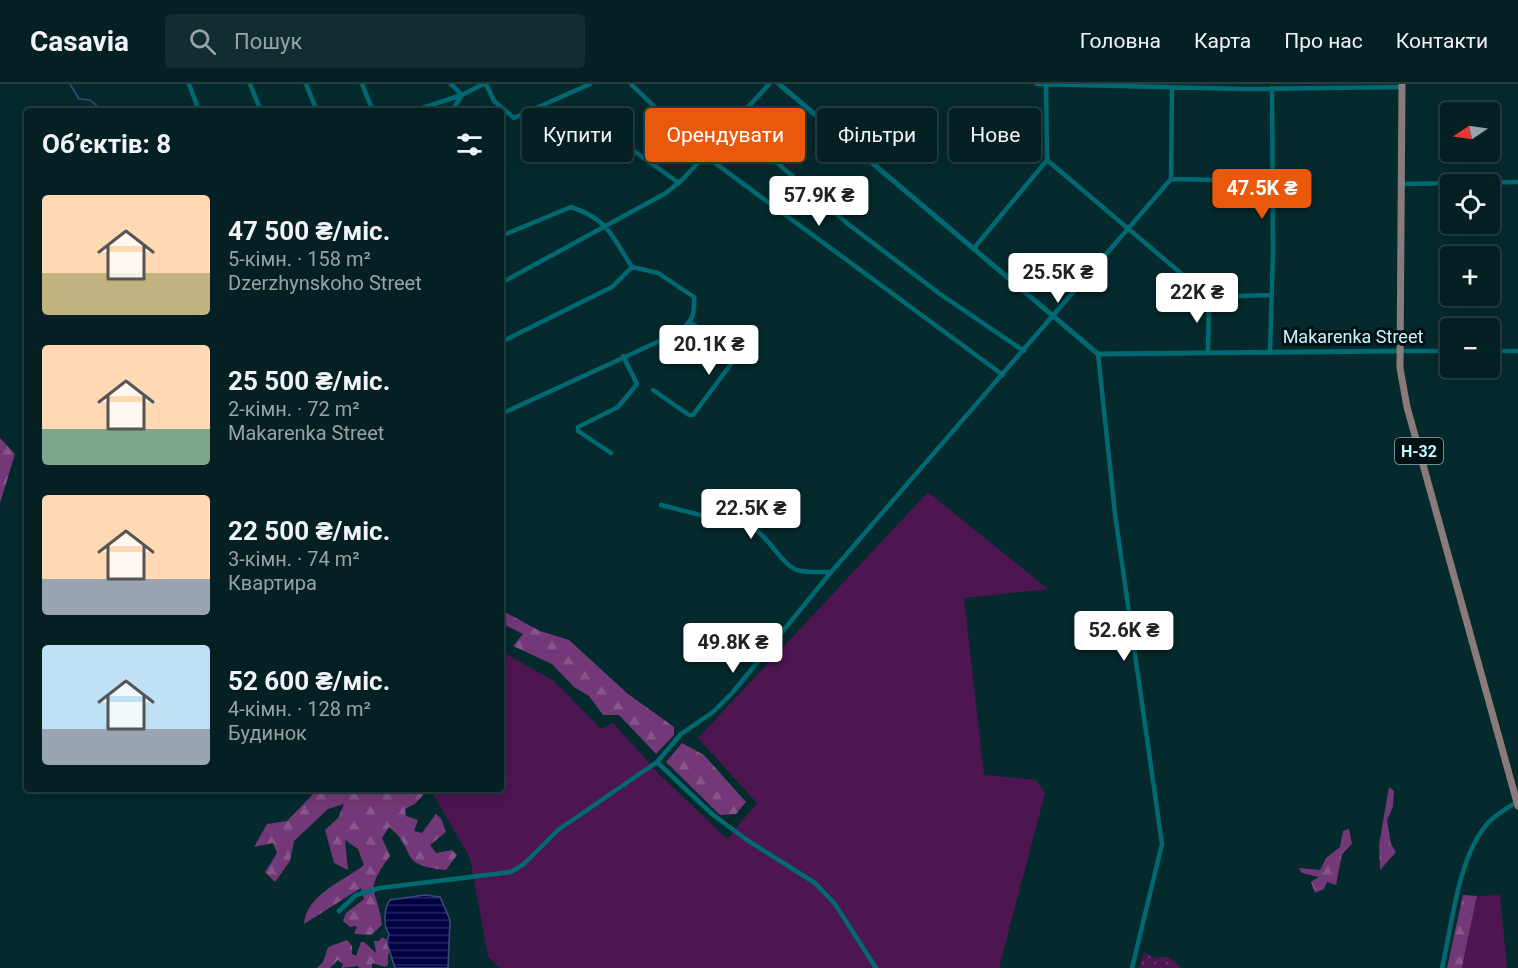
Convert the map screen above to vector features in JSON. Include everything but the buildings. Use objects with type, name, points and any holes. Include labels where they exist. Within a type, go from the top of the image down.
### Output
[{"type":"main road","name":"Н-32","points":[[1402,85],[1400,368],[1407,407],[1518,806]]},
{"type":"street","points":[[189,84],[198,108]]},
{"type":"street","points":[[250,84],[260,108]]},
{"type":"street","points":[[306,84],[316,108]]},
{"type":"street","points":[[362,84],[372,108]]},
{"type":"street","points":[[451,84],[462,95]]},
{"type":"street","points":[[422,108],[462,95],[485,84],[494,101],[502,108]]},
{"type":"street","points":[[504,110],[514,118],[590,84]]},
{"type":"street","points":[[631,84],[656,108]]},
{"type":"street","points":[[747,108],[769,84]]},
{"type":"street","points":[[779,84],[1098,354],[1114,514],[1162,844],[1132,968]]},
{"type":"street","points":[[1037,84],[1272,88],[1402,85]]},
{"type":"street","points":[[974,248],[1047,160],[1047,84]]},
{"type":"street","points":[[339,911],[356,895],[380,888],[511,872],[524,864],[558,830],[657,762],[681,734],[713,712],[733,692],[831,572],[1172,179],[1172,87]]},
{"type":"street","points":[[1270,352],[1272,88]]},
{"type":"street","points":[[454,108],[462,95]]},
{"type":"street","points":[[633,150],[679,183]]},
{"type":"street","points":[[1047,160],[1209,297],[1271,295]]},
{"type":"street","points":[[504,282],[666,193],[679,183],[698,162]]},
{"type":"street","points":[[714,162],[1003,375]]},
{"type":"street","points":[[776,162],[848,224],[940,294],[1024,351]]},
{"type":"street","points":[[1172,179],[1273,181]]},
{"type":"street","points":[[1402,184],[1518,182]]},
{"type":"street","points":[[504,235],[571,207],[593,215],[606,225],[632,267],[658,273],[694,297],[695,312],[691,322],[677,333],[504,413]]},
{"type":"street","points":[[504,341],[612,287],[632,267]]},
{"type":"street","points":[[1208,351],[1209,297]]},
{"type":"street","points":[[653,390],[689,415],[693,415],[734,360],[735,356],[730,348],[691,322]]},
{"type":"street","name":"Makarenka Street","points":[[1098,354],[1208,351],[1440,351]]},
{"type":"street","points":[[1500,351],[1518,351]]},
{"type":"street","points":[[611,453],[578,431],[578,427],[618,407],[637,384],[623,356]]},
{"type":"street","points":[[661,506],[755,529],[772,544],[791,567],[807,571],[831,572]]},
{"type":"street","points":[[657,762],[712,814],[747,840],[815,883],[836,904],[876,968]]},
{"type":"street","points":[[1442,968],[1461,881],[1472,850],[1487,823],[1518,801]]},
{"type":"shaded area","points":[[928,492],[1048,589],[964,598],[984,775],[1036,780],[1045,793],[999,968],[500,968],[488,957],[470,858],[432,792],[504,792],[504,653],[554,681],[601,729],[613,723],[661,776],[727,839],[757,803],[698,738]]},
{"type":"shaded area","points":[[425,895],[440,897],[450,920],[448,968],[395,968],[387,943],[389,934],[385,917],[388,903],[390,900]]},
{"type":"shaded area","points":[[1500,895],[1507,968],[1462,968],[1477,896]]},
{"type":"shaded area","points":[[1144,952],[1155,958],[1169,957],[1181,968],[1139,968]]},
{"type":"green space","points":[[0,438],[15,454],[0,503]]},
{"type":"green space","points":[[504,612],[540,631],[569,640],[628,694],[674,727],[674,735],[656,754],[619,715],[603,715],[589,696],[574,687],[552,664],[513,646],[523,634],[504,624]]},
{"type":"green space","points":[[682,743],[704,755],[746,802],[736,814],[720,815],[666,762]]},
{"type":"green space","points":[[1389,787],[1394,791],[1393,806],[1387,820],[1391,844],[1396,852],[1380,870],[1379,845]]},
{"type":"green space","points":[[315,792],[395,792],[398,794],[423,792],[415,804],[405,809],[406,816],[418,820],[414,831],[422,833],[436,814],[441,818],[446,832],[430,845],[436,853],[452,850],[457,855],[446,870],[420,865],[413,861],[403,843],[389,827],[382,838],[390,856],[376,877],[374,885],[382,925],[371,935],[354,934],[357,926],[350,927],[343,921],[346,913],[364,899],[361,888],[304,924],[312,905],[319,897],[364,865],[358,849],[345,840],[348,870],[334,863],[325,830],[338,818],[344,804],[328,809],[294,841],[290,861],[275,882],[265,872],[277,853],[273,843],[254,847],[267,824],[287,821]]},
{"type":"green space","points":[[1349,829],[1352,844],[1342,854],[1336,885],[1327,882],[1324,889],[1315,893],[1311,882],[1319,877],[1302,873],[1299,868],[1320,870],[1326,858],[1340,847],[1343,831]]},
{"type":"green space","points":[[1463,895],[1477,896],[1462,968],[1447,968]]},
{"type":"green space","points":[[382,937],[389,941],[391,951],[388,954],[388,965],[385,967],[372,963],[372,968],[359,968],[358,966],[341,968],[343,964],[338,960],[330,968],[317,968],[323,962],[328,947],[347,940],[352,946],[352,954],[356,956],[361,942],[364,942],[376,953],[374,941],[379,941]]},
{"type":"waterway","points":[[70,84],[79,99],[90,100],[99,108]]}]
